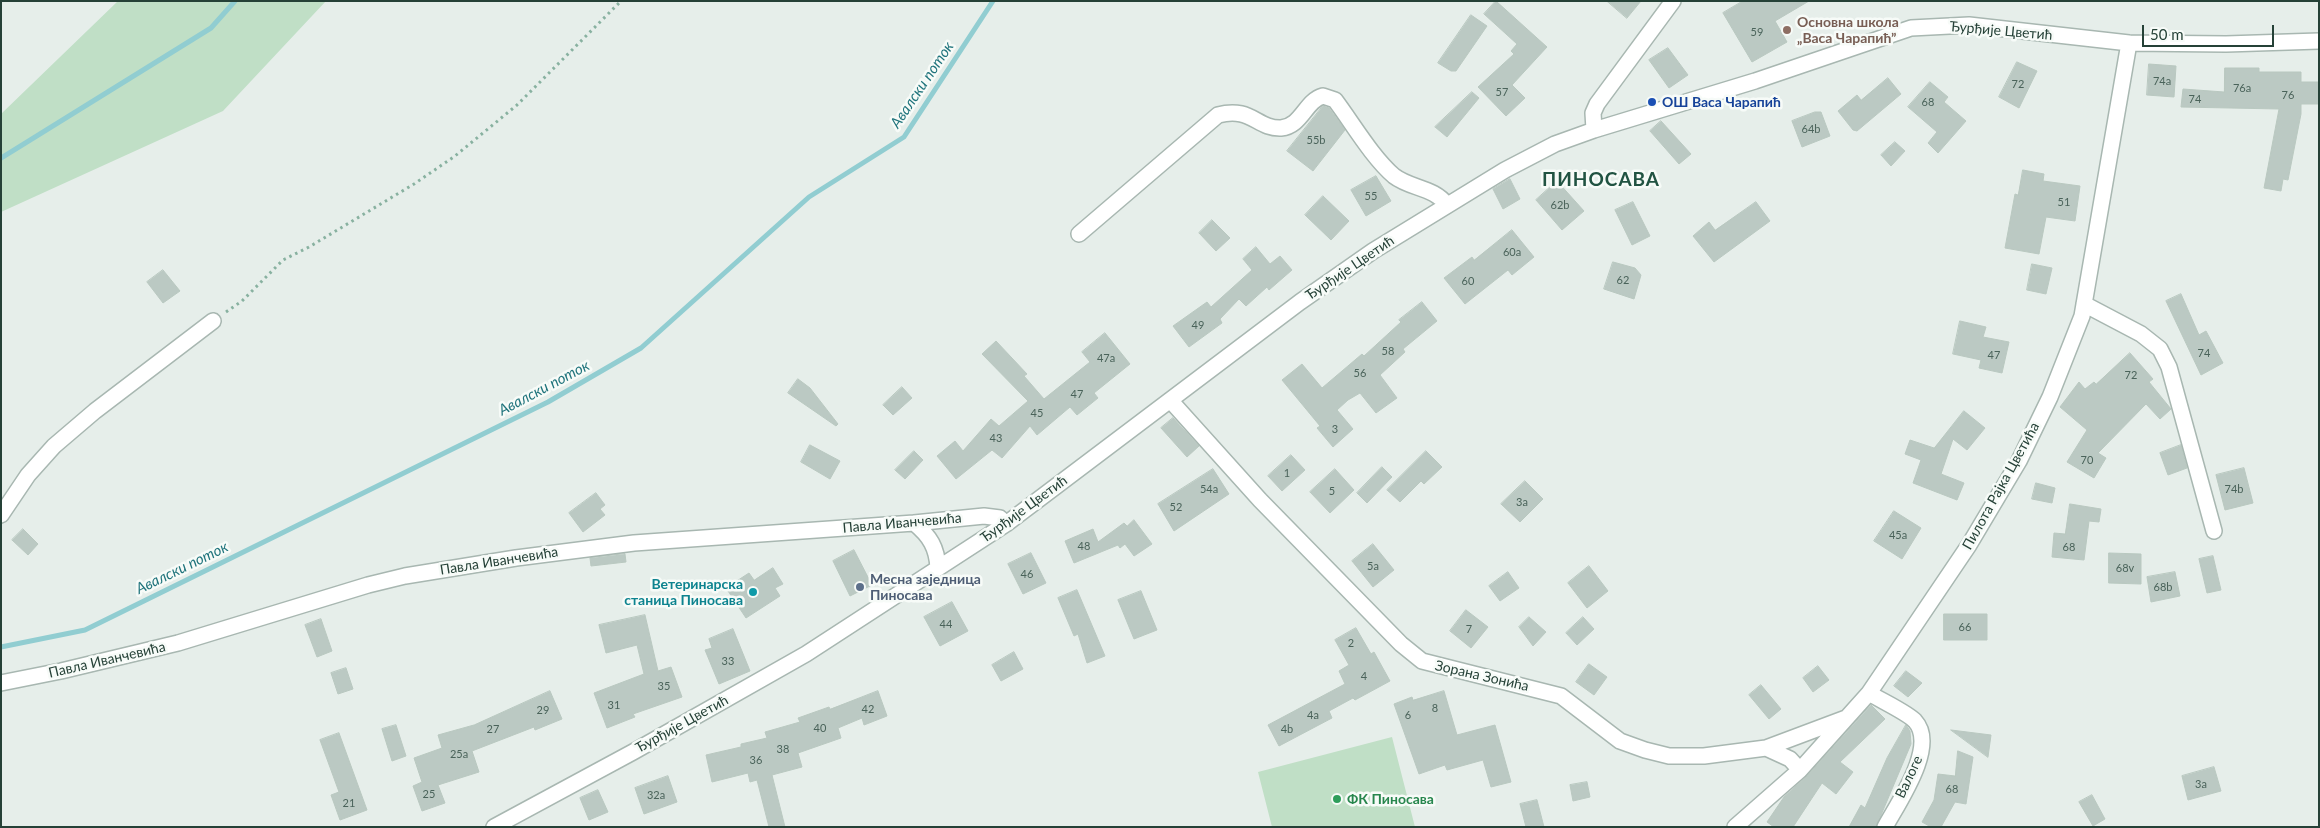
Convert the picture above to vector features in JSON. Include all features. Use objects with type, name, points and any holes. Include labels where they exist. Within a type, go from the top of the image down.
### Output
[{"type":"street","points":[[1594,130],[1593,113],[1597,104],[1673,1]]},
{"type":"street","name":"Ђурђије Цветић","points":[[494,827],[633,752],[806,654],[1006,524],[1300,302],[1373,251],[1531,155],[1594,130],[1755,81],[1911,28],[1969,25],[2129,43],[2218,44],[2319,41]]},
{"type":"street","name":"Пилота Рајка Цветића","points":[[1735,827],[1800,770],[1850,717],[1869,693],[1969,545],[2019,461],[2050,397],[2082,316],[2129,43]]},
{"type":"street","points":[[1079,234],[1218,115],[1230,112],[1242,113],[1269,125],[1282,128],[1293,124],[1315,100],[1323,96],[1335,100],[1386,168],[1404,182],[1436,194],[1447,205]]},
{"type":"street","points":[[2084,304],[2141,334],[2160,349],[2169,368],[2214,531]]},
{"type":"street","points":[[1,515],[28,475],[54,446],[95,411],[213,320]]},
{"type":"street","name":"Зорана Зонића","points":[[1170,400],[1260,500],[1400,644],[1422,661],[1561,696],[1620,741],[1669,756],[1704,756],[1766,748],[1850,717]]},
{"type":"street","name":"Павла Иванчевића","points":[[1,683],[61,671],[178,643],[339,593],[405,576],[570,550],[993,515],[1006,524]]},
{"type":"street","points":[[914,523],[926,532],[934,545],[938,556],[938,568]]},
{"type":"street","name":"Валоге","points":[[1869,693],[1915,721],[1922,734],[1923,746],[1918,764],[1885,827]]},
{"type":"street","points":[[1766,748],[1790,760],[1800,770]]},
{"type":"path","points":[[213,320],[242,301],[283,260],[309,247],[414,184],[455,156],[517,105],[621,1]]},
{"type":"green space","points":[[118,1],[326,1],[223,111],[1,212],[1,114]]},
{"type":"green space","name":"ФК Пиносава","points":[[1392,737],[1415,827],[1272,827],[1258,772]]},
{"type":"building","points":[[1496,1],[1547,47],[1512,85],[1525,98],[1506,116],[1478,87],[1514,54],[1511,51],[1517,44],[1484,14]]},
{"type":"building","points":[[1607,1],[1641,1],[1627,18]]},
{"type":"building","points":[[1743,1],[1809,1],[1775,21],[1787,42],[1752,62],[1723,13]]},
{"type":"building","points":[[1471,15],[1487,26],[1456,71],[1451,71],[1438,63]]},
{"type":"building","points":[[1668,48],[1688,75],[1669,88],[1649,60]]},
{"type":"building","points":[[2017,62],[2037,71],[2019,108],[1999,97]]},
{"type":"building","points":[[2149,64],[2176,66],[2174,97],[2147,95]]},
{"type":"building","points":[[2225,68],[2259,68],[2259,72],[2301,72],[2301,82],[2319,82],[2319,104],[2301,104],[2301,114],[2288,180],[2283,179],[2281,191],[2264,188],[2279,109],[2181,107],[2183,89],[2224,92]]},
{"type":"building","points":[[1888,78],[1901,94],[1857,131],[1853,130],[1838,111],[1857,95],[1861,100]]},
{"type":"building","points":[[1930,82],[1948,97],[1944,102],[1966,121],[1938,153],[1928,143],[1937,132],[1908,107]]},
{"type":"building","points":[[1472,92],[1479,98],[1447,137],[1435,127]]},
{"type":"building","points":[[1323,106],[1329,108],[1345,130],[1313,171],[1287,151]]},
{"type":"building","points":[[1815,112],[1821,112],[1830,136],[1802,147],[1792,121]]},
{"type":"building","points":[[1661,121],[1691,154],[1679,164],[1650,131]]},
{"type":"building","points":[[1895,142],[1905,151],[1891,166],[1881,155]]},
{"type":"building","points":[[2023,170],[2044,174],[2043,181],[2080,186],[2075,221],[2046,217],[2039,254],[2005,248],[2015,194],[2018,195]]},
{"type":"building","points":[[1376,176],[1391,201],[1366,216],[1351,190]]},
{"type":"building","points":[[1510,179],[1520,199],[1503,209],[1493,189]]},
{"type":"building","points":[[1557,181],[1584,211],[1562,230],[1536,200]]},
{"type":"building","points":[[1323,196],[1349,221],[1331,240],[1305,215]]},
{"type":"building","points":[[1633,202],[1650,236],[1632,245],[1615,210]]},
{"type":"building","points":[[1756,202],[1770,221],[1714,262],[1693,236],[1709,222],[1715,230]]},
{"type":"building","points":[[1212,220],[1230,238],[1216,251],[1199,233]]},
{"type":"building","points":[[1512,230],[1534,257],[1512,275],[1508,270],[1465,304],[1444,278],[1472,257],[1474,260]]},
{"type":"building","points":[[1256,247],[1270,264],[1280,256],[1292,270],[1269,290],[1267,287],[1246,306],[1239,299],[1220,319],[1222,323],[1189,347],[1173,326],[1207,302],[1211,307],[1252,270],[1243,259]]},
{"type":"building","points":[[1613,262],[1635,268],[1641,275],[1634,299],[1604,289]]},
{"type":"building","points":[[2032,264],[2052,268],[2046,294],[2027,290]]},
{"type":"building","points":[[163,270],[180,291],[163,303],[147,282]]},
{"type":"building","points":[[2181,294],[2199,335],[2206,331],[2223,363],[2201,375],[2166,301]]},
{"type":"building","points":[[1422,302],[1437,321],[1403,349],[1405,352],[1380,375],[1397,398],[1376,413],[1360,393],[1348,400],[1337,410],[1353,429],[1333,447],[1317,428],[1320,426],[1282,380],[1302,364],[1322,388],[1362,354],[1364,356],[1401,322],[1399,320]]},
{"type":"building","points":[[1960,321],[1986,327],[1983,337],[2009,342],[2002,373],[1979,368],[1981,360],[1953,354]]},
{"type":"building","points":[[1105,333],[1130,364],[1094,393],[1098,398],[1077,415],[1070,407],[1037,435],[1030,426],[1002,458],[992,450],[956,479],[937,456],[955,441],[963,451],[991,419],[999,426],[1028,401],[982,354],[996,341],[1027,374],[1024,376],[1044,399],[1090,362],[1082,352]]},
{"type":"building","points":[[2130,353],[2153,379],[2149,382],[2171,409],[2160,419],[2146,404],[2098,453],[2106,458],[2094,478],[2067,462],[2087,430],[2060,407],[2079,382],[2085,389],[2094,382],[2096,384]]},
{"type":"building","points":[[798,379],[810,388],[838,424],[836,426],[788,393]]},
{"type":"building","points":[[902,387],[912,398],[893,415],[883,405]]},
{"type":"building","points":[[1964,411],[1985,428],[1967,450],[1953,439],[1941,474],[1964,483],[1957,500],[1913,483],[1921,460],[1905,454],[1910,440],[1934,448]]},
{"type":"building","points":[[1173,418],[1199,446],[1187,457],[1161,428]]},
{"type":"building","points":[[810,445],[840,461],[830,479],[801,462]]},
{"type":"building","points":[[2181,445],[2187,468],[2168,475],[2160,453]]},
{"type":"building","points":[[914,451],[923,460],[905,479],[895,470]]},
{"type":"building","points":[[1426,451],[1442,467],[1424,484],[1421,481],[1400,502],[1387,490]]},
{"type":"building","points":[[1291,455],[1305,470],[1282,491],[1268,476]]},
{"type":"building","points":[[1382,467],[1392,477],[1367,503],[1357,493]]},
{"type":"building","points":[[2244,468],[2253,503],[2225,510],[2216,475]]},
{"type":"building","points":[[1213,469],[1229,494],[1174,531],[1158,504]]},
{"type":"building","points":[[1335,469],[1354,490],[1330,513],[1310,492]]},
{"type":"building","points":[[1525,481],[1543,499],[1520,522],[1501,504]]},
{"type":"building","points":[[2036,483],[2055,488],[2052,503],[2032,499]]},
{"type":"building","points":[[596,493],[605,505],[600,509],[605,515],[583,532],[569,513]]},
{"type":"building","points":[[2070,504],[2101,509],[2099,522],[2089,521],[2084,560],[2052,557],[2054,533],[2065,534]]},
{"type":"building","points":[[1894,511],[1921,528],[1902,559],[1874,541]]},
{"type":"building","points":[[1134,520],[1152,544],[1134,556],[1125,544],[1120,548],[1118,545],[1074,563],[1065,541],[1093,529],[1098,542],[1124,523],[1127,526]]},
{"type":"building","points":[[23,529],[38,544],[28,555],[12,540]]},
{"type":"building","points":[[1373,544],[1394,570],[1373,587],[1352,561]]},
{"type":"building","points":[[854,550],[872,585],[850,596],[833,561]]},
{"type":"building","points":[[1031,553],[1046,583],[1023,594],[1008,564]]},
{"type":"building","points":[[2109,553],[2141,554],[2141,584],[2109,583]]},
{"type":"building","points":[[625,554],[626,562],[591,566],[590,558]]},
{"type":"building","points":[[2213,556],[2221,590],[2207,593],[2199,559]]},
{"type":"building","points":[[1589,566],[1608,591],[1587,608],[1568,583]]},
{"type":"building","name":"Ветеринарска станица Пиносава","points":[[773,568],[783,584],[775,588],[780,596],[746,618],[726,588],[749,573],[754,580]]},
{"type":"building","points":[[1508,572],[1519,588],[1500,601],[1489,586]]},
{"type":"building","points":[[2175,572],[2180,596],[2151,602],[2147,577]]},
{"type":"building","points":[[1077,590],[1105,656],[1087,663],[1078,634],[1074,636],[1058,598]]},
{"type":"building","points":[[1141,591],[1157,630],[1134,639],[1118,600]]},
{"type":"building","points":[[952,602],[968,631],[940,646],[924,617]]},
{"type":"building","points":[[1466,610],[1488,627],[1471,648],[1450,631]]},
{"type":"building","points":[[1944,614],[1987,614],[1987,640],[1944,640]]},
{"type":"building","points":[[645,615],[658,671],[671,667],[682,697],[633,714],[635,717],[607,728],[594,693],[644,674],[637,645],[606,653],[599,625]]},
{"type":"building","points":[[1529,617],[1546,632],[1533,646],[1519,627]]},
{"type":"building","points":[[1583,617],[1594,629],[1577,645],[1566,633]]},
{"type":"building","points":[[321,619],[332,651],[317,657],[305,625]]},
{"type":"building","points":[[1356,628],[1371,654],[1374,652],[1390,681],[1355,700],[1353,698],[1329,711],[1332,718],[1279,746],[1268,725],[1345,684],[1339,671],[1349,665],[1335,640]]},
{"type":"building","points":[[733,629],[750,671],[719,684],[705,650],[712,648],[709,639]]},
{"type":"building","points":[[1014,652],[1023,669],[1001,681],[992,665]]},
{"type":"building","points":[[1589,664],[1607,677],[1594,695],[1576,682]]},
{"type":"building","points":[[1818,666],[1829,680],[1813,692],[1803,678]]},
{"type":"building","points":[[346,668],[353,689],[338,694],[331,673]]},
{"type":"building","points":[[1906,671],[1922,683],[1908,697],[1894,686]]},
{"type":"building","points":[[1761,685],[1781,709],[1769,719],[1749,695]]},
{"type":"building","points":[[550,691],[562,719],[535,730],[534,727],[472,751],[479,772],[438,785],[445,803],[422,811],[413,786],[422,782],[414,758],[442,748],[438,735],[474,725]]},
{"type":"building","points":[[878,691],[887,716],[864,725],[862,718],[838,728],[841,738],[798,753],[802,767],[772,775],[785,827],[769,827],[757,780],[750,782],[748,773],[712,782],[706,755],[741,747],[741,744],[767,738],[765,732],[800,722],[798,718],[829,707],[830,709]]},
{"type":"building","points":[[1444,691],[1457,735],[1495,725],[1511,782],[1491,787],[1483,760],[1447,770],[1445,765],[1419,774],[1394,704],[1412,697],[1413,700]]},
{"type":"building","points":[[1871,705],[1885,719],[1840,762],[1853,772],[1836,794],[1822,783],[1793,827],[1774,827],[1767,822],[1784,797],[1807,776]]},
{"type":"building","points":[[396,725],[406,756],[392,761],[382,729]]},
{"type":"building","points":[[1906,725],[1910,731],[1911,744],[1876,827],[1849,827],[1861,805],[1865,808],[1887,758]]},
{"type":"building","points":[[1951,730],[1991,735],[1988,757]]},
{"type":"building","points":[[339,733],[367,810],[340,820],[331,795],[339,792],[320,740]]},
{"type":"building","points":[[1958,751],[1973,757],[1966,804],[1955,802],[1941,827],[1931,827],[1922,822],[1934,800],[1938,774],[1955,776]]},
{"type":"building","points":[[2214,767],[2221,791],[2188,800],[2182,776]]},
{"type":"building","points":[[668,776],[677,802],[644,814],[635,788]]},
{"type":"building","points":[[1587,782],[1590,797],[1573,801],[1570,785]]},
{"type":"building","points":[[598,790],[608,812],[589,820],[580,798]]},
{"type":"building","points":[[2092,795],[2105,819],[2093,826],[2079,802]]},
{"type":"building","points":[[1537,800],[1544,827],[1526,827],[1520,804]]},
{"type":"waterway","points":[[1,158],[211,28],[235,1]]},
{"type":"waterway","name":"Авалски поток","points":[[1,647],[85,630],[548,402],[641,348],[809,197],[904,137],[993,1]]},
{"type":"place","name":"Основна школа „Васа Чарапић”","points":[[1787,30]]},
{"type":"place","name":"ОШ Васа Чарапић","points":[[1652,102]]},
{"type":"place","name":"Месна заједница Пиносава","points":[[860,587]]},
{"type":"place","name":"Ветеринарска станица Пиносава","points":[[753,592]]},
{"type":"place","name":"ФК Пиносава","points":[[1337,799]]},
{"type":"district","name":"ПИНОСАВА","points":[[1601,180]]}]
